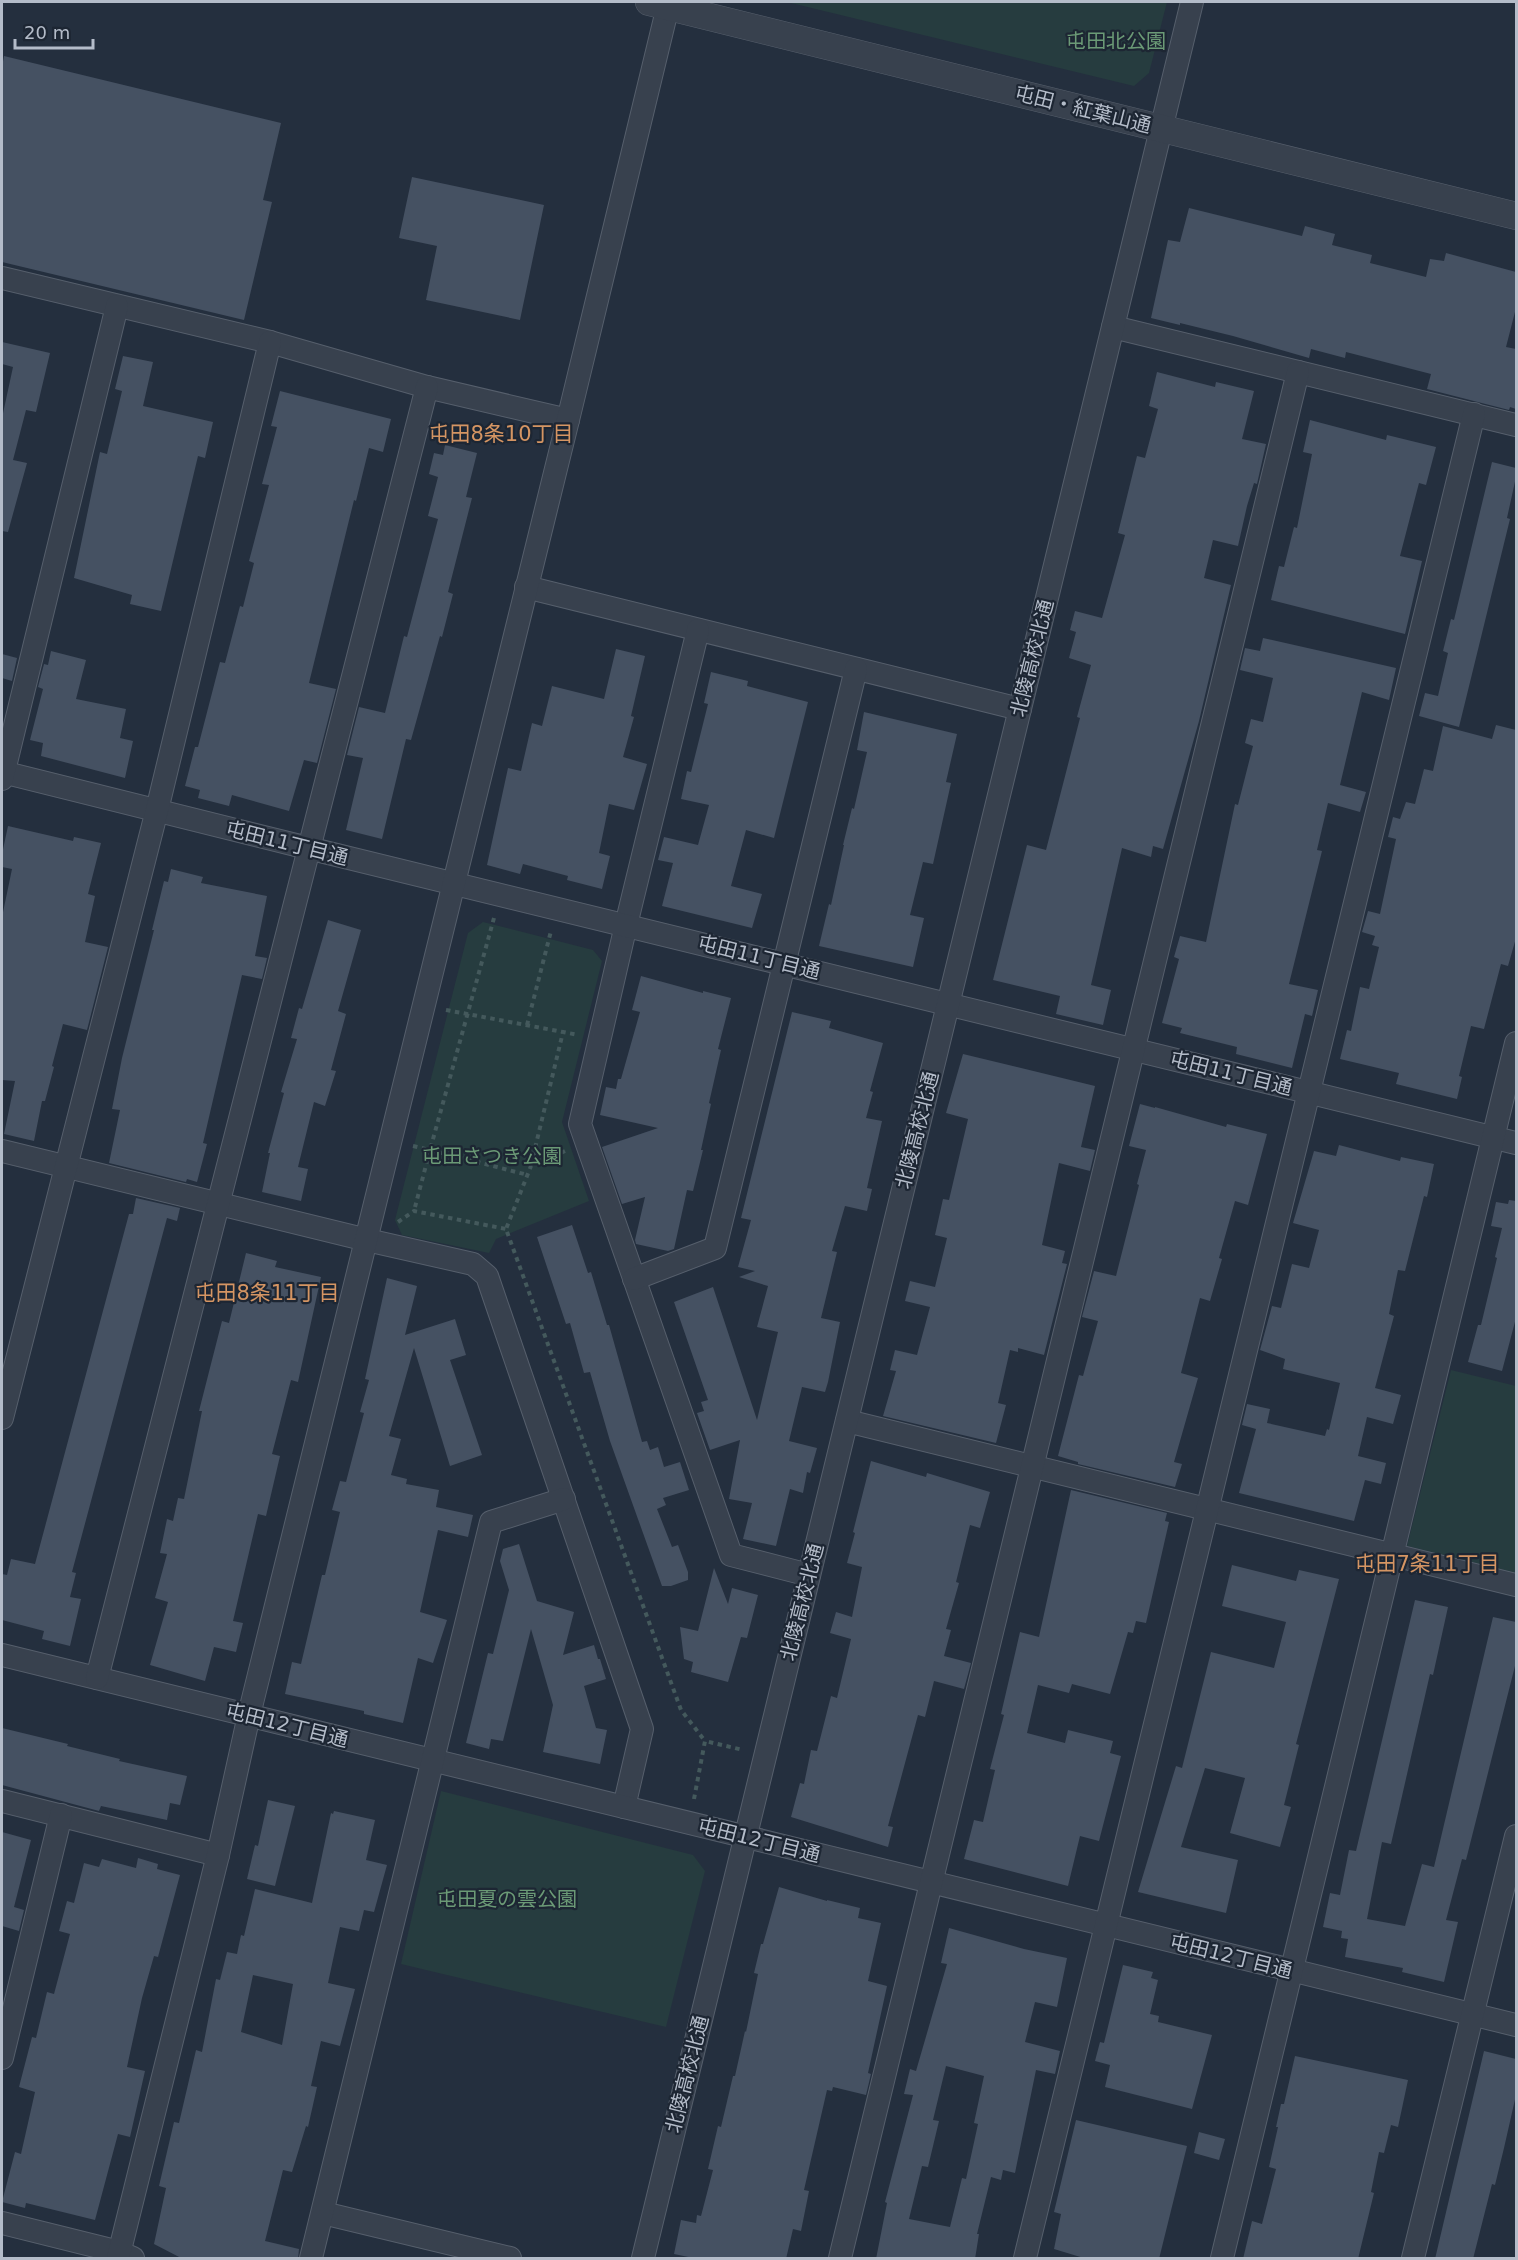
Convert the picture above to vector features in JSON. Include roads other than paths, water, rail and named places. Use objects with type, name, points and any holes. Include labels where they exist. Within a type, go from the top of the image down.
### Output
[{"type":"street","name":"北陵高校北通","points":[[643,2259],[1192,2]]},
{"type":"street","name":"屯田・紅葉山通","points":[[662,3],[1516,216]]},
{"type":"street","points":[[2,2223],[123,2257],[249,1715],[568,420],[662,3]]},
{"type":"street","points":[[2,278],[270,342],[427,387],[568,420]]},
{"type":"street","points":[[2,774],[117,306]]},
{"type":"street","points":[[1113,327],[1516,425]]},
{"type":"street","points":[[2,1418],[157,810],[270,342]]},
{"type":"street","points":[[840,2259],[1298,372]]},
{"type":"street","points":[[97,1678],[427,387]]},
{"type":"street","points":[[1025,2259],[1474,414]]},
{"type":"street","points":[[526,587],[1020,709]]},
{"type":"street","points":[[698,630],[580,1124],[730,1555],[809,1575]]},
{"type":"street","points":[[634,1279],[715,1248],[856,669]]},
{"type":"street","name":"屯田11丁目通","points":[[2,774],[1516,1143]]},
{"type":"street","points":[[1222,2259],[1516,1042]]},
{"type":"street","points":[[2,1151],[473,1264],[487,1276],[642,1729],[624,1807]]},
{"type":"street","points":[[846,1421],[1516,1585]]},
{"type":"street","points":[[311,2259],[491,1522],[564,1499]]},
{"type":"street","name":"屯田12丁目通","points":[[2,1655],[1516,2025]]},
{"type":"street","points":[[2,1800],[218,1855]]},
{"type":"street","points":[[2,2058],[61,1815]]},
{"type":"street","points":[[1413,2259],[1516,1836]]},
{"type":"street","points":[[323,2213],[510,2259]]},
{"type":"district","name":"屯田8条10丁目","points":[[501,434]]},
{"type":"district","name":"屯田8条11丁目","points":[[267,1293]]},
{"type":"district","name":"屯田7条11丁目","points":[[1427,1564]]},
{"type":"park label","name":"屯田北公園","points":[[1116,41]]},
{"type":"park label","name":"屯田さつき公園","points":[[492,1156]]},
{"type":"park label","name":"屯田夏の雲公園","points":[[507,1899]]}]
